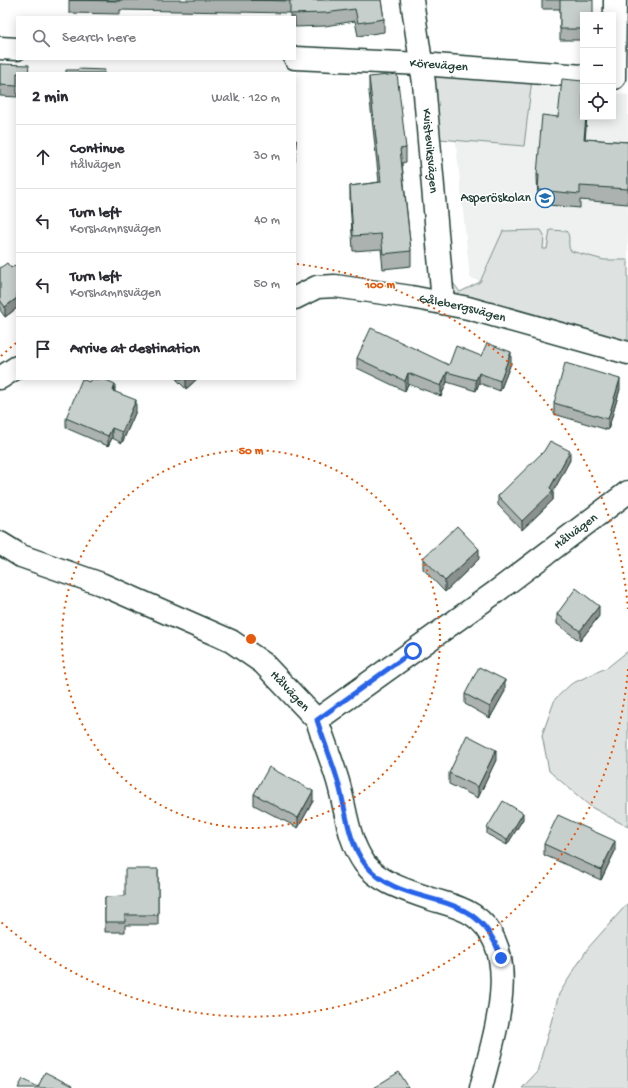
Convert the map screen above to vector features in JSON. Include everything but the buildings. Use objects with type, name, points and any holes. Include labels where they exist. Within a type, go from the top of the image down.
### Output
[{"type":"street","name":"Kvisteviksvägen","points":[[412,0],[421,64],[443,302]]},
{"type":"street","points":[[616,0],[618,78]]},
{"type":"street","points":[[0,48],[16,49]]},
{"type":"street","name":"Körevägen","points":[[296,58],[421,64],[580,76]]},
{"type":"street","name":"Gålebergsvägen","points":[[296,298],[317,287],[350,286],[443,302],[628,353]]},
{"type":"street","points":[[0,378],[16,368]]},
{"type":"street","name":"Hålvägen","points":[[0,543],[21,556],[108,587],[231,641],[263,663],[317,720],[493,594],[628,492]]},
{"type":"street","points":[[317,720],[337,776],[352,839],[366,864],[380,878],[398,888],[455,906],[473,915],[488,928],[497,943],[501,958],[502,990],[494,1035],[481,1088]]},
{"type":"shaded area","points":[[434,74],[532,79],[524,146],[439,139],[429,94]]},
{"type":"shaded area","name":"Asperöskolan","points":[[449,77],[580,90],[580,120],[616,120],[616,93],[628,95],[628,329],[470,278]]},
{"type":"shaded area","points":[[541,230],[544,235],[543,249],[547,249],[550,230],[566,231],[569,236],[569,246],[571,251],[604,260],[628,260],[628,347],[459,297],[451,289],[448,276],[460,292],[480,282],[503,231]]},
{"type":"shaded area","points":[[628,651],[628,827],[591,807],[549,771],[542,735],[555,699],[571,684],[608,667]]},
{"type":"shaded area","points":[[628,903],[628,1088],[522,1088],[537,1072],[559,994],[588,948]]},
{"type":"place","name":"Asperöskolan","points":[[545,198]]},
{"type":"route","points":[[413,651],[350,698],[317,720],[337,776],[352,839],[366,864],[380,878],[398,888],[455,906],[473,915],[488,928],[497,943],[501,958]]}]
